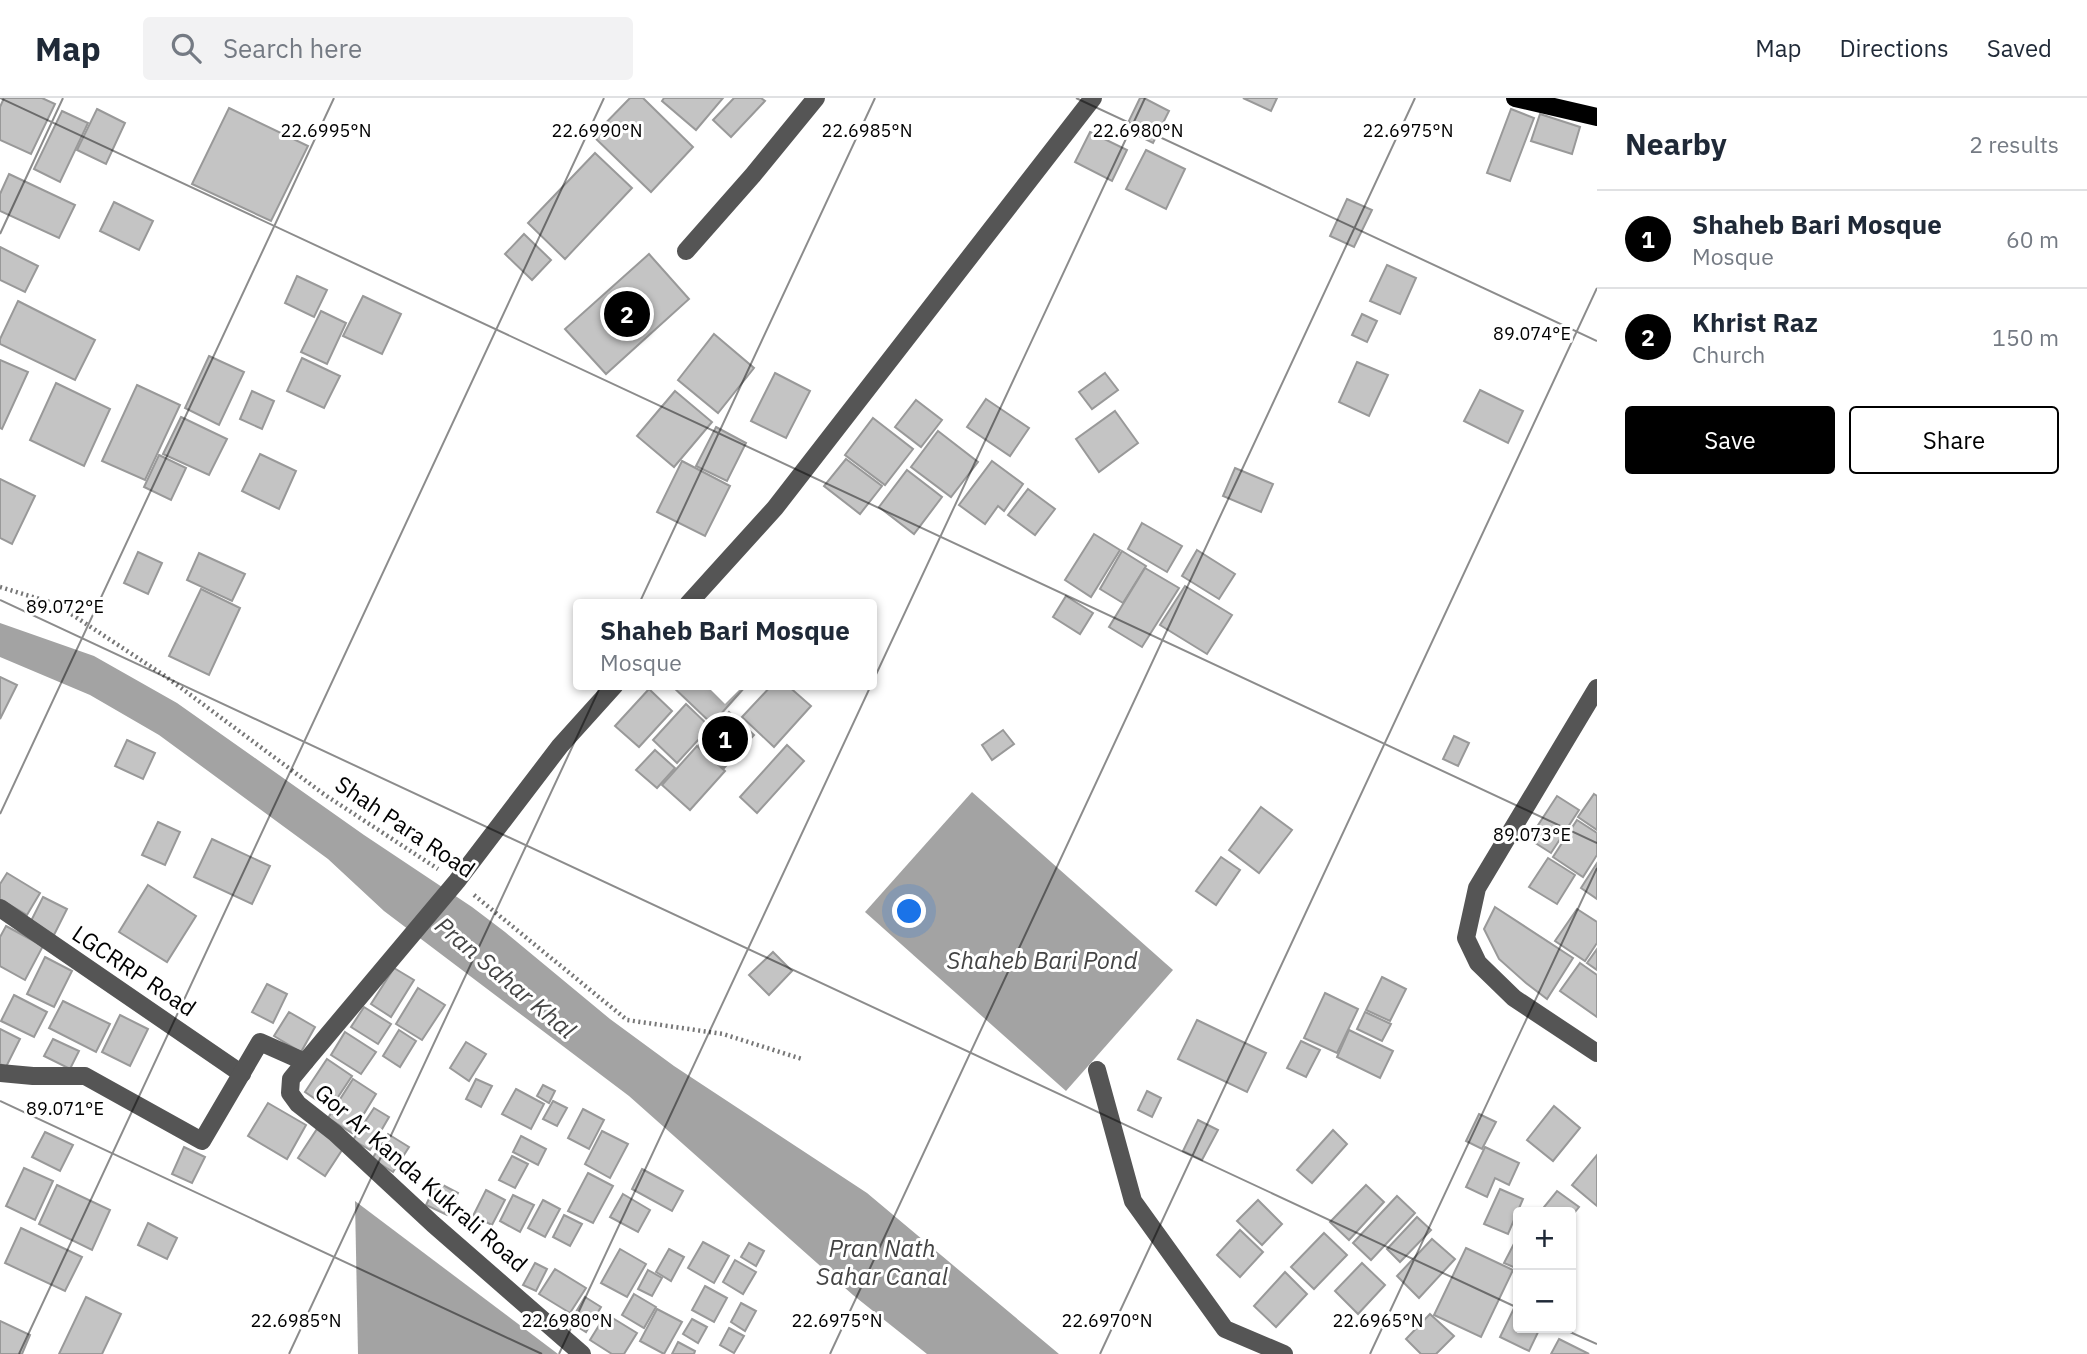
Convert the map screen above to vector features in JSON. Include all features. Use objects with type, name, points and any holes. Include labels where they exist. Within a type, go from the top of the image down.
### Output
[{"type":"main road","points":[[1515,98],[1597,117]]},
{"type":"street","points":[[686,251],[816,98]]},
{"type":"street","points":[[693,599],[775,508],[1093,98]]},
{"type":"street","points":[[1597,688],[1477,888],[1466,938],[1478,963],[1514,998],[1597,1053]]},
{"type":"street","points":[[306,1062],[456,883],[560,746],[610,690]]},
{"type":"street","name":"LGCRRP Road","points":[[0,908],[242,1074]]},
{"type":"street","name":"Gor Ar Kanda Kukrali Road","points":[[0,1073],[85,1076],[202,1142],[260,1042],[306,1062],[291,1079],[290,1093],[298,1104],[335,1133],[433,1224],[582,1354]]},
{"type":"street","points":[[1097,1070],[1133,1201],[1225,1329],[1284,1354]]},
{"type":"path","name":"Shah Para Road","points":[[0,587],[56,604],[165,676],[325,794],[456,883],[627,1020],[723,1034],[802,1059]]},
{"type":"water","name":"Pran Nath Sahar Canal","points":[[0,623],[94,656],[177,703],[364,835],[472,907],[610,1019],[674,1066],[867,1193],[1059,1354],[927,1354],[853,1295],[629,1096],[384,911],[328,859],[159,735],[90,695],[0,657]]},
{"type":"water","name":"Shaheb Bari Pond","points":[[972,792],[1173,970],[1066,1091],[865,912]]},
{"type":"water","points":[[355,1201],[558,1354],[358,1354]]},
{"type":"building","points":[[4,98],[42,98],[55,104],[31,154],[0,140],[0,107]]},
{"type":"building","points":[[630,98],[643,98],[693,147],[651,192],[593,136]]},
{"type":"building","points":[[664,98],[723,98],[696,130],[662,101]]},
{"type":"building","points":[[734,98],[761,98],[765,101],[731,137],[713,120]]},
{"type":"building","points":[[1140,98],[1169,111],[1153,143],[1125,129]]},
{"type":"building","points":[[1243,98],[1277,98],[1271,111]]},
{"type":"building","points":[[229,108],[308,146],[271,221],[192,184]]},
{"type":"building","points":[[97,109],[125,123],[106,164],[77,150]]},
{"type":"building","points":[[1511,109],[1534,118],[1510,181],[1487,173]]},
{"type":"building","points":[[62,111],[88,123],[60,182],[34,169]]},
{"type":"building","points":[[1540,114],[1580,127],[1572,154],[1531,141]]},
{"type":"building","points":[[1090,132],[1127,150],[1112,181],[1075,162]]},
{"type":"building","points":[[1146,150],[1185,169],[1166,209],[1126,189]]},
{"type":"building","points":[[595,153],[632,188],[565,259],[528,223]]},
{"type":"building","points":[[9,174],[75,205],[59,238],[0,211],[0,194]]},
{"type":"building","points":[[1347,199],[1372,210],[1354,247],[1330,236]]},
{"type":"building","points":[[114,202],[153,221],[139,250],[100,231]]},
{"type":"building","points":[[524,234],[551,260],[532,280],[505,254]]},
{"type":"building","points":[[0,247],[38,266],[25,292],[0,280]]},
{"type":"building","points":[[649,254],[689,299],[606,374],[565,329]]},
{"type":"building","points":[[1387,265],[1416,278],[1400,314],[1370,301]]},
{"type":"building","points":[[297,276],[327,290],[314,317],[285,303]]},
{"type":"building","points":[[363,296],[401,314],[382,354],[343,336]]},
{"type":"building","points":[[18,301],[95,340],[75,380],[0,344]]},
{"type":"building","points":[[321,311],[346,323],[327,364],[301,352]]},
{"type":"building","points":[[1362,314],[1377,321],[1367,342],[1352,335]]},
{"type":"building","points":[[714,334],[754,368],[718,413],[678,380]]},
{"type":"building","points":[[209,356],[244,372],[219,425],[185,408]]},
{"type":"building","points":[[302,358],[340,376],[324,408],[287,391]]},
{"type":"building","points":[[0,360],[28,372],[2,429],[0,428]]},
{"type":"building","points":[[1357,362],[1388,375],[1369,416],[1339,402]]},
{"type":"building","points":[[775,373],[810,391],[786,438],[751,421]]},
{"type":"building","points":[[1105,373],[1118,390],[1092,409],[1079,392]]},
{"type":"building","points":[[56,383],[110,409],[84,466],[30,440]]},
{"type":"building","points":[[137,385],[180,405],[145,480],[102,461]]},
{"type":"building","points":[[1480,390],[1523,411],[1508,443],[1464,421]]},
{"type":"building","points":[[252,391],[274,401],[262,429],[240,419]]},
{"type":"building","points":[[675,391],[712,422],[674,467],[637,436]]},
{"type":"building","points":[[986,399],[1029,428],[1010,456],[967,427]]},
{"type":"building","points":[[916,400],[942,420],[921,447],[895,427]]},
{"type":"building","points":[[1115,411],[1138,443],[1099,472],[1076,439]]},
{"type":"building","points":[[181,417],[227,439],[209,475],[163,454]]},
{"type":"building","points":[[873,418],[913,449],[885,485],[845,455]]},
{"type":"building","points":[[716,427],[746,443],[727,481],[696,466]]},
{"type":"building","points":[[938,431],[978,462],[951,497],[911,467]]},
{"type":"building","points":[[260,454],[296,471],[279,509],[242,491]]},
{"type":"building","points":[[159,455],[186,468],[171,500],[144,487]]},
{"type":"building","points":[[846,459],[882,486],[860,514],[824,486]]},
{"type":"building","points":[[682,461],[730,486],[705,536],[657,512]]},
{"type":"building","points":[[992,461],[1023,484],[1004,511],[998,506],[985,524],[959,505]]},
{"type":"building","points":[[1235,468],[1273,484],[1261,512],[1223,496]]},
{"type":"building","points":[[907,470],[942,497],[914,534],[879,507]]},
{"type":"building","points":[[0,479],[35,496],[12,544],[0,538]]},
{"type":"building","points":[[1028,489],[1055,509],[1035,535],[1008,515]]},
{"type":"building","points":[[1142,523],[1182,546],[1167,572],[1128,549]]},
{"type":"building","points":[[1094,534],[1120,550],[1091,597],[1065,580]]},
{"type":"building","points":[[1197,550],[1235,574],[1219,599],[1182,576]]},
{"type":"building","points":[[1122,551],[1146,566],[1123,603],[1100,589]]},
{"type":"building","points":[[138,552],[162,563],[148,594],[124,583]]},
{"type":"building","points":[[199,553],[245,574],[232,601],[187,580]]},
{"type":"building","points":[[1145,568],[1179,588],[1142,647],[1109,627]]},
{"type":"building","points":[[1185,586],[1232,615],[1207,654],[1160,625]]},
{"type":"building","points":[[201,589],[240,608],[209,675],[169,656]]},
{"type":"building","points":[[1066,596],[1093,613],[1080,634],[1053,617]]},
{"type":"building","points":[[0,677],[17,685],[0,719]]},
{"type":"building","points":[[648,690],[672,711],[639,747],[615,726]]},
{"type":"building","points":[[676,690],[742,690],[712,724]]},
{"type":"building","points":[[767,690],[793,690],[811,706],[774,747],[742,717]]},
{"type":"building","points":[[686,704],[710,727],[677,763],[653,740]]},
{"type":"building","points":[[729,712],[754,735],[724,768],[699,745]]},
{"type":"building","points":[[1003,730],[1014,744],[992,760],[982,745]]},
{"type":"building","points":[[1454,736],[1469,743],[1458,766],[1443,759]]},
{"type":"building","points":[[127,740],[155,753],[143,779],[115,766]]},
{"type":"building","points":[[787,745],[804,761],[757,813],[740,797]]},
{"type":"building","points":[[697,746],[725,771],[690,810],[662,785]]},
{"type":"building","points":[[655,750],[675,768],[657,788],[636,770]]},
{"type":"building","points":[[1594,794],[1597,796],[1597,830],[1578,817]]},
{"type":"building","points":[[1557,796],[1579,810],[1551,853],[1529,839]]},
{"type":"building","points":[[1261,807],[1292,830],[1259,873],[1229,850]]},
{"type":"building","points":[[1577,820],[1597,833],[1597,855],[1583,877],[1553,857]]},
{"type":"building","points":[[158,822],[180,832],[165,865],[142,855]]},
{"type":"building","points":[[212,839],[270,866],[252,904],[194,877]]},
{"type":"building","points":[[1221,857],[1240,870],[1216,905],[1196,891]]},
{"type":"building","points":[[1548,858],[1575,875],[1557,904],[1529,887]]},
{"type":"building","points":[[1597,863],[1597,899],[1581,888]]},
{"type":"building","points":[[7,873],[40,893],[27,915],[0,899],[0,884]]},
{"type":"building","points":[[148,885],[196,916],[167,962],[119,932]]},
{"type":"building","points":[[43,897],[67,909],[54,935],[30,923]]},
{"type":"building","points":[[1495,907],[1573,958],[1547,999],[1499,959],[1484,929]]},
{"type":"building","points":[[1577,909],[1597,922],[1597,943],[1585,961],[1555,941]]},
{"type":"building","points":[[6,926],[43,946],[25,980],[0,966],[0,937]]},
{"type":"building","points":[[1597,949],[1597,970],[1587,963]]},
{"type":"building","points":[[773,952],[792,971],[769,995],[749,975]]},
{"type":"building","points":[[45,957],[72,971],[54,1007],[27,994]]},
{"type":"building","points":[[1580,963],[1597,975],[1597,1017],[1560,991]]},
{"type":"building","points":[[394,968],[414,980],[391,1017],[371,1004]]},
{"type":"building","points":[[1382,977],[1406,989],[1390,1021],[1366,1010]]},
{"type":"building","points":[[267,984],[287,994],[273,1023],[252,1012]]},
{"type":"building","points":[[418,988],[445,1005],[422,1040],[396,1024]]},
{"type":"building","points":[[1325,993],[1358,1009],[1337,1053],[1304,1038]]},
{"type":"building","points":[[14,995],[47,1012],[34,1037],[1,1021]]},
{"type":"building","points":[[63,1001],[110,1024],[96,1052],[49,1028]]},
{"type":"building","points":[[364,1007],[391,1024],[378,1044],[351,1027]]},
{"type":"building","points":[[289,1012],[315,1027],[301,1052],[274,1036]]},
{"type":"building","points":[[1365,1012],[1391,1024],[1382,1041],[1357,1029]]},
{"type":"building","points":[[120,1015],[148,1029],[130,1066],[102,1052]]},
{"type":"building","points":[[1197,1020],[1266,1053],[1247,1092],[1178,1059]]},
{"type":"building","points":[[0,1029],[20,1039],[6,1067],[0,1064]]},
{"type":"building","points":[[399,1030],[416,1041],[400,1067],[383,1056]]},
{"type":"building","points":[[1349,1030],[1393,1051],[1380,1078],[1337,1057]]},
{"type":"building","points":[[345,1032],[376,1052],[361,1074],[331,1055]]},
{"type":"building","points":[[53,1039],[79,1051],[70,1069],[44,1056]]},
{"type":"building","points":[[1301,1041],[1320,1050],[1306,1077],[1287,1068]]},
{"type":"building","points":[[466,1042],[486,1054],[469,1081],[450,1068]]},
{"type":"building","points":[[327,1059],[352,1076],[330,1109],[305,1092]]},
{"type":"building","points":[[353,1079],[376,1094],[352,1133],[328,1118]]},
{"type":"building","points":[[476,1079],[492,1086],[481,1107],[466,1099]]},
{"type":"building","points":[[543,1085],[555,1091],[549,1103],[537,1096]]},
{"type":"building","points":[[516,1089],[544,1104],[531,1129],[502,1114]]},
{"type":"building","points":[[1147,1091],[1161,1098],[1152,1117],[1138,1110]]},
{"type":"building","points":[[553,1101],[567,1108],[557,1126],[543,1119]]},
{"type":"building","points":[[268,1103],[306,1125],[287,1159],[248,1136]]},
{"type":"building","points":[[1554,1106],[1580,1128],[1553,1161],[1527,1140]]},
{"type":"building","points":[[374,1108],[389,1117],[370,1150],[353,1140]]},
{"type":"building","points":[[583,1109],[604,1120],[589,1149],[568,1138]]},
{"type":"building","points":[[1479,1114],[1496,1122],[1482,1149],[1466,1141]]},
{"type":"building","points":[[1198,1120],[1218,1130],[1202,1160],[1183,1151]]},
{"type":"building","points":[[317,1129],[344,1147],[325,1176],[298,1158]]},
{"type":"building","points":[[1333,1130],[1347,1144],[1312,1183],[1297,1170]]},
{"type":"building","points":[[602,1131],[628,1144],[610,1178],[585,1164]]},
{"type":"building","points":[[45,1132],[73,1145],[60,1171],[32,1157]]},
{"type":"building","points":[[388,1134],[409,1147],[393,1172],[372,1159]]},
{"type":"building","points":[[521,1136],[546,1149],[538,1165],[513,1152]]},
{"type":"building","points":[[184,1147],[205,1157],[192,1183],[172,1174]]},
{"type":"building","points":[[1485,1147],[1519,1163],[1509,1185],[1495,1178],[1487,1197],[1466,1187]]},
{"type":"building","points":[[1597,1155],[1597,1206],[1572,1185]]},
{"type":"building","points":[[512,1156],[528,1164],[515,1188],[499,1180]]},
{"type":"building","points":[[24,1168],[53,1181],[35,1220],[6,1206]]},
{"type":"building","points":[[642,1169],[683,1191],[672,1211],[632,1189]]},
{"type":"building","points":[[588,1173],[613,1186],[593,1223],[568,1211]]},
{"type":"building","points":[[437,1182],[458,1193],[447,1215],[426,1205]]},
{"type":"building","points":[[57,1185],[110,1210],[92,1250],[39,1224]]},
{"type":"building","points":[[1366,1185],[1384,1202],[1349,1240],[1330,1222]]},
{"type":"building","points":[[1500,1189],[1523,1199],[1520,1207],[1513,1207],[1513,1222],[1508,1234],[1484,1224]]},
{"type":"building","points":[[486,1190],[505,1200],[492,1225],[473,1216]]},
{"type":"building","points":[[1557,1191],[1579,1207],[1576,1211],[1576,1207],[1544,1207]]},
{"type":"building","points":[[623,1194],[650,1210],[638,1232],[610,1217]]},
{"type":"building","points":[[513,1195],[534,1205],[520,1232],[500,1221]]},
{"type":"building","points":[[1397,1196],[1415,1213],[1371,1260],[1353,1243]]},
{"type":"building","points":[[543,1200],[560,1209],[545,1237],[528,1228]]},
{"type":"building","points":[[1258,1200],[1282,1224],[1262,1245],[1237,1221]]},
{"type":"building","points":[[564,1215],[582,1224],[570,1246],[553,1237]]},
{"type":"building","points":[[1417,1217],[1431,1230],[1400,1262],[1387,1249]]},
{"type":"building","points":[[148,1223],[177,1238],[167,1259],[138,1245]]},
{"type":"building","points":[[21,1228],[82,1257],[65,1291],[5,1263]]},
{"type":"building","points":[[1240,1230],[1263,1252],[1240,1277],[1217,1255]]},
{"type":"building","points":[[1324,1233],[1347,1255],[1314,1289],[1291,1267]]},
{"type":"building","points":[[1432,1239],[1455,1259],[1419,1298],[1397,1276]]},
{"type":"building","points":[[703,1242],[729,1256],[714,1283],[688,1268]]},
{"type":"building","points":[[749,1243],[764,1251],[756,1266],[741,1257]]},
{"type":"building","points":[[1513,1246],[1513,1267],[1504,1263]]},
{"type":"building","points":[[1466,1248],[1513,1270],[1481,1337],[1434,1315]]},
{"type":"building","points":[[620,1249],[646,1264],[627,1297],[601,1283]]},
{"type":"building","points":[[669,1249],[684,1257],[671,1281],[656,1272]]},
{"type":"building","points":[[735,1260],[756,1272],[743,1294],[723,1282]]},
{"type":"building","points":[[535,1263],[547,1269],[536,1291],[523,1285]]},
{"type":"building","points":[[1362,1263],[1385,1285],[1358,1314],[1335,1291]]},
{"type":"building","points":[[555,1269],[586,1288],[570,1313],[539,1294]]},
{"type":"building","points":[[648,1270],[662,1278],[652,1296],[638,1289]]},
{"type":"building","points":[[1285,1272],[1307,1294],[1276,1327],[1254,1306]]},
{"type":"building","points":[[705,1286],[727,1298],[714,1322],[692,1310]]},
{"type":"building","points":[[634,1294],[656,1307],[644,1328],[622,1315]]},
{"type":"building","points":[[86,1297],[121,1314],[102,1354],[59,1354]]},
{"type":"building","points":[[585,1297],[601,1307],[586,1332],[570,1322]]},
{"type":"building","points":[[741,1303],[756,1311],[745,1331],[731,1322]]},
{"type":"building","points":[[657,1309],[682,1322],[664,1354],[640,1341]]},
{"type":"building","points":[[1513,1310],[1513,1333],[1538,1333],[1529,1351],[1500,1337]]},
{"type":"building","points":[[606,1314],[637,1333],[624,1354],[612,1354],[590,1340]]},
{"type":"building","points":[[1430,1314],[1454,1336],[1436,1354],[1421,1354],[1406,1339]]},
{"type":"building","points":[[692,1319],[707,1327],[698,1343],[683,1334]]},
{"type":"building","points":[[0,1321],[30,1335],[22,1354],[0,1354]]},
{"type":"building","points":[[729,1328],[744,1336],[734,1353],[720,1345]]},
{"type":"building","points":[[1559,1339],[1589,1354],[1551,1354]]},
{"type":"building","points":[[678,1342],[695,1351],[694,1354],[672,1354]]},
{"type":"place","name":"Khrist Raz","points":[[627,314]]},
{"type":"place","name":"Shaheb Bari Mosque","points":[[725,739]]},
{"type":"water label","name":"Pran Sahar Khal","points":[[505,978]]}]
